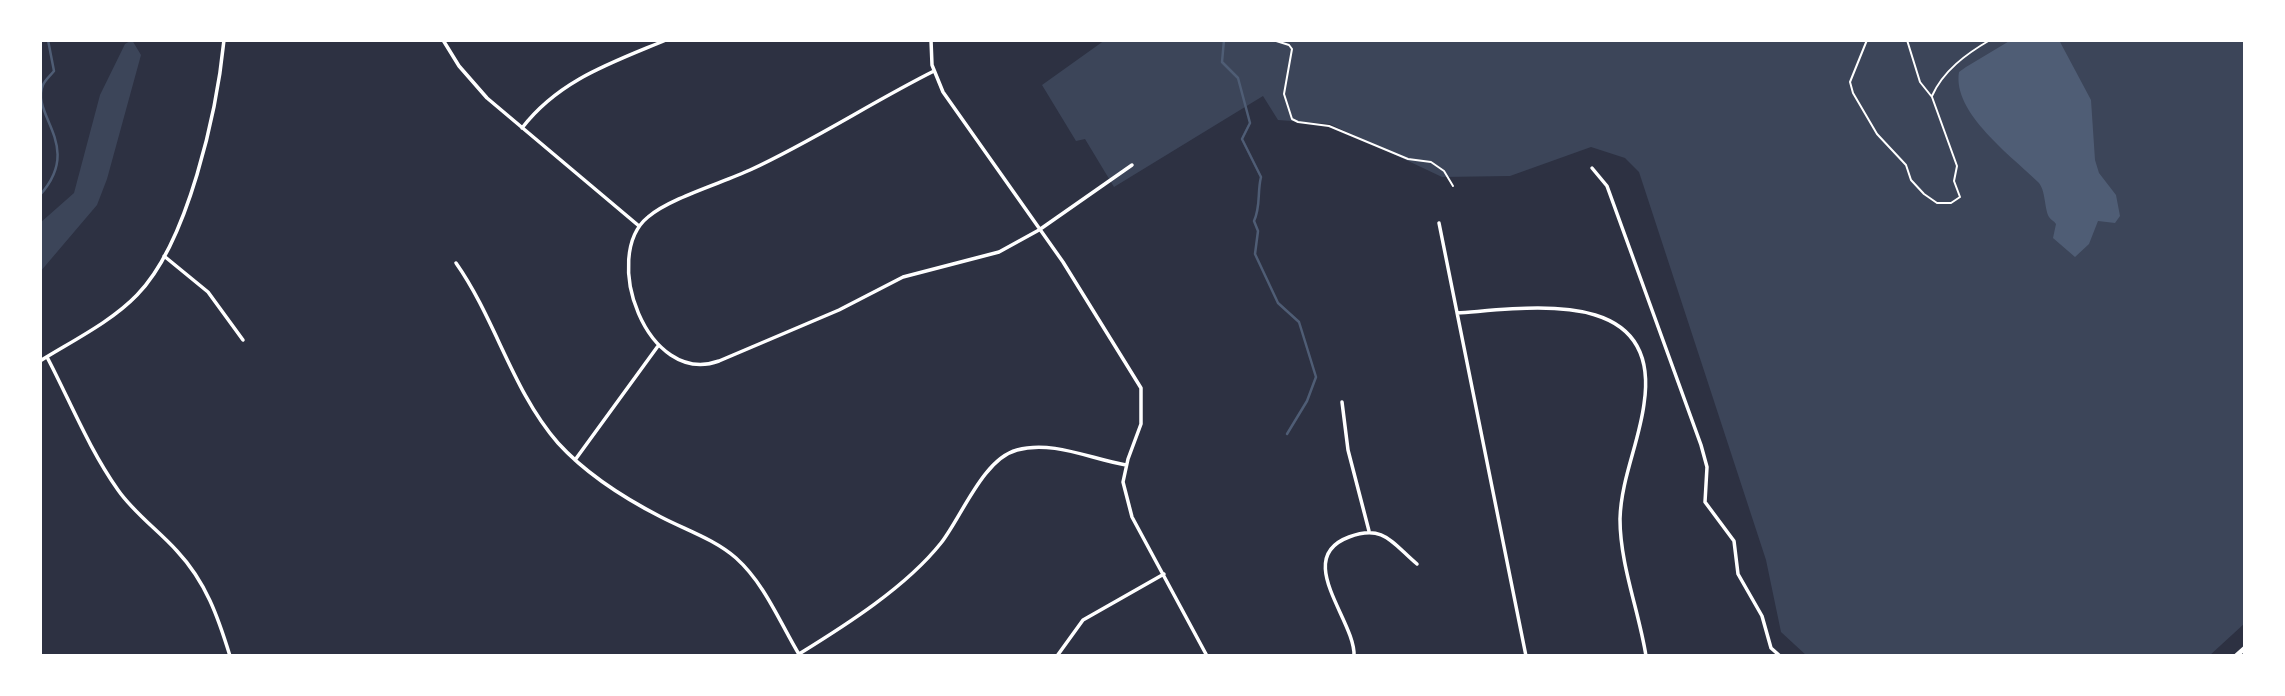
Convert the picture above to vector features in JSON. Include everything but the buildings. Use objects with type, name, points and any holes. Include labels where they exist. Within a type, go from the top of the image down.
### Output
[{"type":"main road","points":[[2236,656],[2245,648]]},
{"type":"street","points":[[40,361],[112,316],[136,296],[164,256],[187,201],[201,156],[219,82],[224,40]]},
{"type":"street","points":[[443,40],[467,78],[639,226]]},
{"type":"street","points":[[522,128],[541,104],[566,85],[666,40]]},
{"type":"street","points":[[930,40],[934,71],[943,92],[1124,357],[1141,388],[1141,424],[1126,465],[1123,482],[1128,506],[1207,656]]},
{"type":"street","points":[[934,71],[752,169],[650,215],[639,226],[629,248],[627,265],[644,328],[658,346],[688,363],[706,366],[839,310],[893,281],[987,257],[1039,230],[1132,165]]},
{"type":"street","points":[[1592,168],[1607,186],[1701,445],[1707,467],[1705,502],[1734,541],[1738,574],[1762,616],[1771,648],[1780,656]]},
{"type":"street","points":[[1439,223],[1526,656]]},
{"type":"street","points":[[164,256],[208,292],[243,340]]},
{"type":"street","points":[[456,263],[475,294],[523,392],[558,442],[575,460],[616,491],[715,543],[734,557],[761,587],[799,655],[841,629],[925,561],[944,540],[991,467],[1008,453],[1022,449],[1053,448],[1126,465]]},
{"type":"street","points":[[1457,313],[1536,307],[1592,312],[1622,327],[1637,348],[1643,369],[1645,403],[1625,482],[1620,522],[1646,656]]},
{"type":"street","points":[[575,460],[658,346]]},
{"type":"street","points":[[47,357],[99,460],[119,491],[176,549],[203,585],[218,615],[230,656]]},
{"type":"street","points":[[1342,402],[1348,450],[1369,531]]},
{"type":"street","points":[[1354,656],[1351,636],[1326,579],[1325,566],[1329,553],[1337,543],[1369,531],[1385,536],[1417,564]]},
{"type":"street","points":[[1057,656],[1075,627],[1091,614],[1164,574]]},
{"type":"path","points":[[1273,40],[1289,45],[1292,50],[1284,94],[1292,119],[1329,126],[1408,159],[1431,162],[1444,172],[1453,186]]},
{"type":"path","points":[[1867,40],[1850,82],[1853,93],[1877,134],[1906,165],[1911,180],[1937,203],[1951,203],[1960,197],[1954,181],[1957,166],[1932,97],[1920,82],[1907,40]]},
{"type":"path","points":[[1932,97],[1939,80],[1990,40]]},
{"type":"shaded area","points":[[132,40],[141,55],[107,179],[97,205],[40,272],[40,223],[74,193],[100,95],[125,44]]},
{"type":"shaded area","points":[[1105,40],[2245,40],[2245,623],[2209,656],[1807,656],[1781,632],[1766,560],[1639,172],[1625,158],[1591,147],[1510,176],[1442,177],[1330,124],[1278,120],[1263,96],[1114,187],[1085,139],[1076,141],[1042,85]]},
{"type":"shaded area","points":[[2011,40],[2059,40],[2091,100],[2095,160],[2099,173],[2116,195],[2120,216],[2115,223],[2098,221],[2089,244],[2075,257],[2053,238],[2056,224],[2047,213],[2041,185],[1986,133],[1965,103],[1959,87],[1959,72]]},
{"type":"waterway","points":[[40,195],[52,177],[57,161],[57,147],[41,96],[44,83],[54,71],[48,40]]},
{"type":"waterway","points":[[1224,40],[1222,62],[1238,78],[1250,123],[1242,139],[1261,177],[1254,221],[1258,231],[1255,254],[1278,303],[1299,322],[1316,377],[1307,401],[1287,434]]}]
